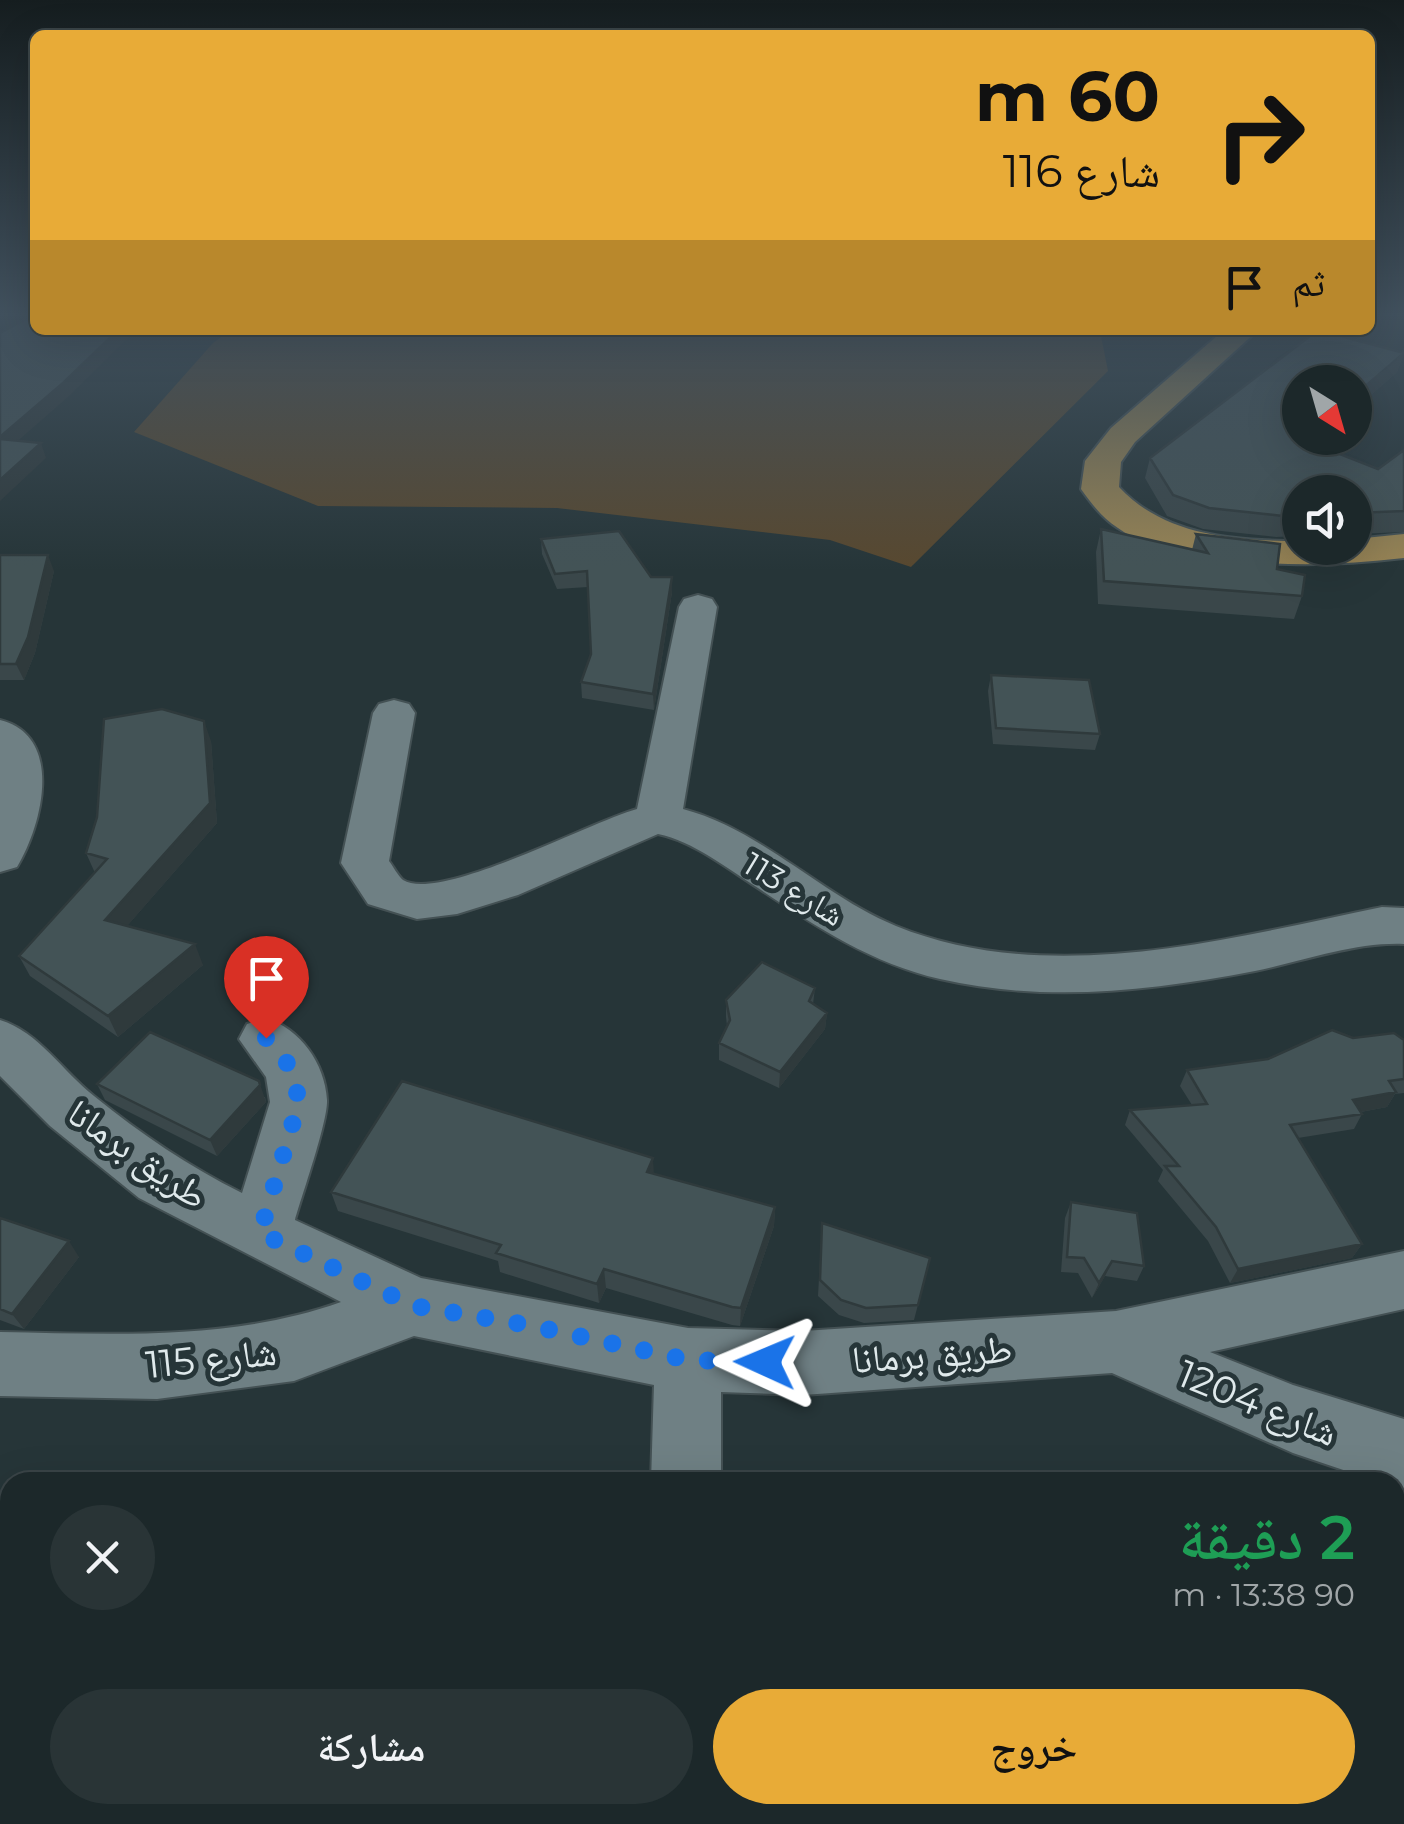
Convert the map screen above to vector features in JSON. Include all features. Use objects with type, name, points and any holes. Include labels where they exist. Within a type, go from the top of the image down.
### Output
[{"type":"main road","points":[[1162,401],[1123,435],[1103,461],[1100,490],[1128,518],[1158,533],[1257,554],[1320,556],[1404,546]]},
{"type":"street","points":[[394,714],[365,863],[370,878],[394,896],[434,901],[470,894],[658,819],[698,607]]},
{"type":"street","points":[[0,733],[11,740],[19,764],[19,801],[0,856]]},
{"type":"street","name":"شارع 113","points":[[658,819],[695,829],[876,938],[933,958],[994,969],[1115,974],[1382,925],[1404,926]]},
{"type":"street","points":[[260,1233],[299,1102],[292,1069],[266,1038]]},
{"type":"street","name":"طريق برمانا","points":[[0,1041],[70,1110],[160,1180],[260,1233],[414,1306],[528,1325],[688,1360],[803,1363],[1116,1342],[1404,1280]]},
{"type":"street","name":"شارع 115","points":[[0,1364],[157,1366],[294,1350],[414,1306]]},
{"type":"street","name":"شارع 1204","points":[[1116,1342],[1201,1383],[1348,1440],[1404,1454]]},
{"type":"street","points":[[686,1472],[688,1360]]},
{"type":"shaded area","points":[[161,401],[1078,401],[911,567],[830,540],[557,508],[318,506],[134,432]]},
{"type":"building","points":[[0,401],[42,401],[0,437]]},
{"type":"building","points":[[1225,401],[1282,401],[1282,455],[1342,455],[1378,469],[1404,450],[1404,511],[1372,512],[1372,475],[1282,475],[1282,516],[1209,508],[1173,495],[1150,458]]},
{"type":"building","points":[[0,439],[41,443],[0,480]]},
{"type":"building","points":[[1101,529],[1208,553],[1196,534],[1280,544],[1277,569],[1305,575],[1302,596],[1104,581]]},
{"type":"building","points":[[619,531],[651,577],[672,577],[653,694],[581,682],[591,654],[587,571],[555,574],[541,539]]},
{"type":"building","points":[[0,555],[48,555],[28,637],[16,664],[0,664]]},
{"type":"building","points":[[991,675],[1089,680],[1100,734],[996,728]]},
{"type":"building","points":[[162,709],[204,721],[210,803],[105,920],[195,944],[108,1016],[19,956],[107,859],[86,853],[97,817],[104,719]]},
{"type":"building","points":[[762,962],[815,988],[809,1001],[827,1013],[780,1072],[719,1043],[730,1020],[726,1000]]},
{"type":"building","points":[[1332,1030],[1353,1038],[1394,1033],[1404,1040],[1404,1079],[1389,1081],[1396,1092],[1353,1100],[1362,1114],[1290,1125],[1362,1244],[1238,1269],[1216,1227],[1165,1166],[1179,1166],[1130,1110],[1207,1104],[1187,1070],[1268,1059]]},
{"type":"building","points":[[150,1032],[259,1081],[260,1085],[210,1140],[97,1084]]},
{"type":"building","points":[[402,1081],[653,1158],[647,1172],[775,1207],[741,1308],[604,1269],[597,1284],[496,1253],[501,1245],[331,1192]]},
{"type":"building","points":[[1071,1202],[1137,1213],[1144,1266],[1112,1261],[1099,1283],[1084,1258],[1067,1257]]},
{"type":"building","points":[[0,1218],[69,1241],[12,1314],[0,1309]]},
{"type":"building","points":[[822,1223],[930,1258],[918,1305],[866,1308],[841,1300],[820,1280]]},
{"type":"route","points":[[266,1038],[292,1069],[299,1102],[288,1150],[260,1233],[414,1306],[528,1325],[688,1360],[765,1362]]}]
